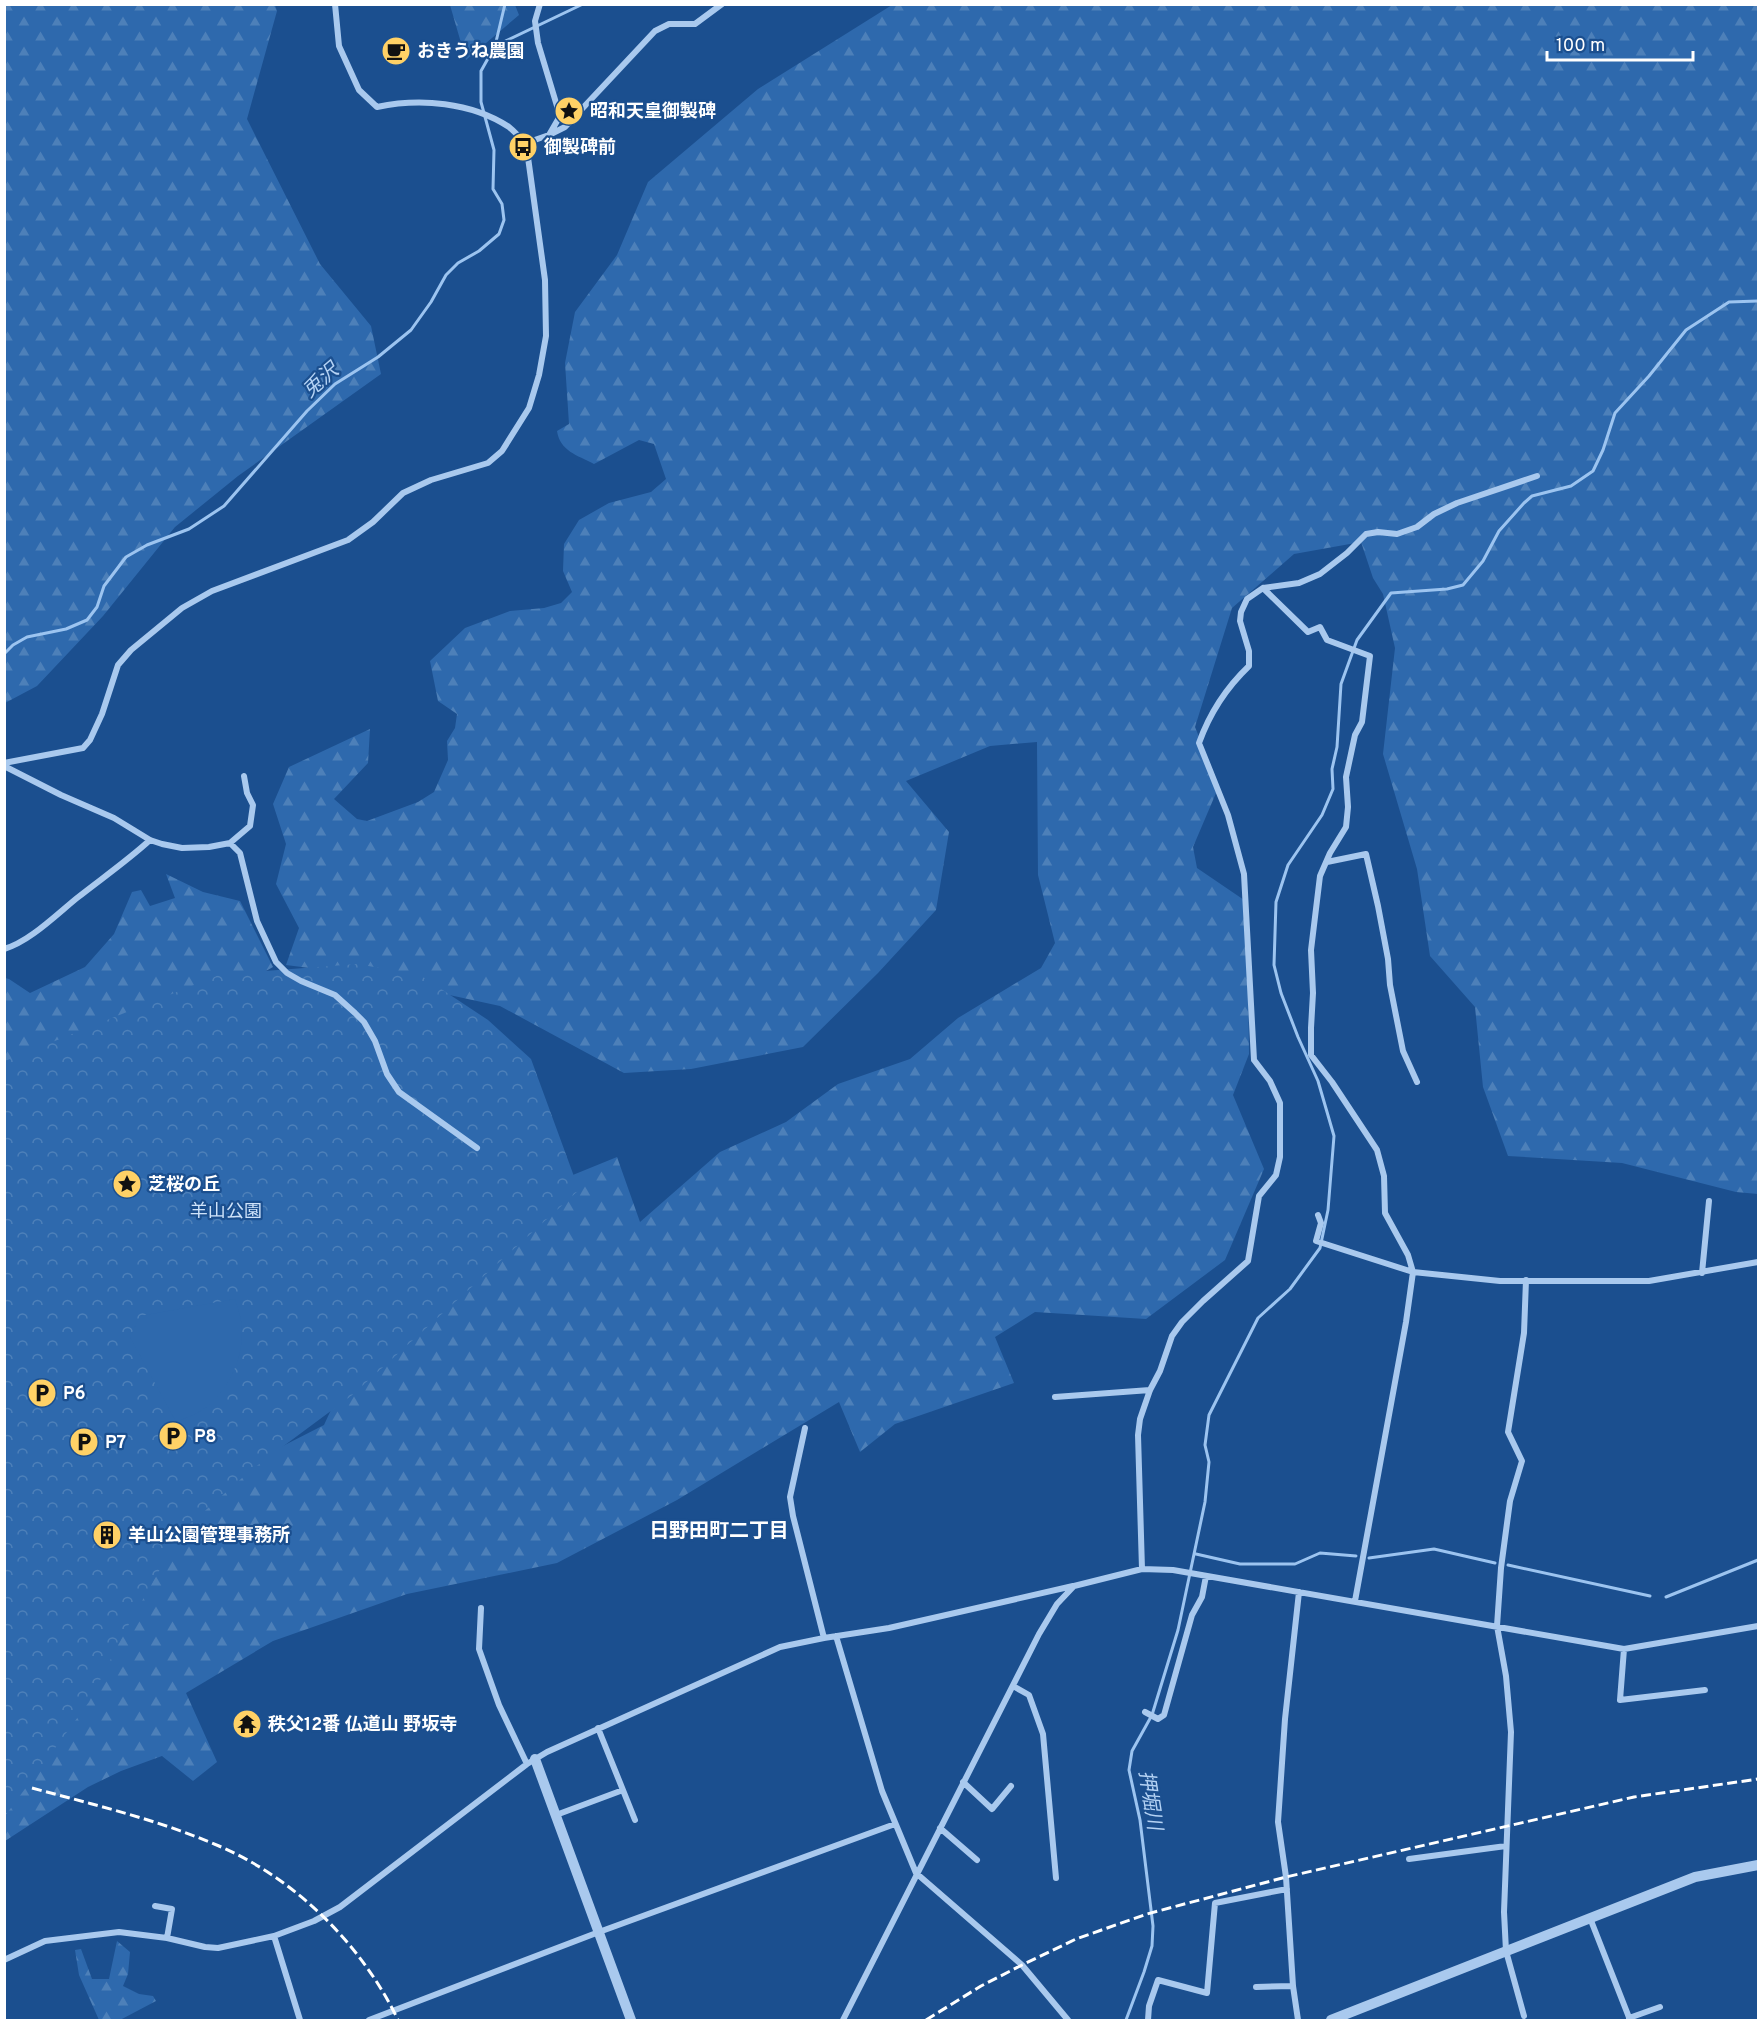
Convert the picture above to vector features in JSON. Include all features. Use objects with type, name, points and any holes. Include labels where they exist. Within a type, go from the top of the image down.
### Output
[{"type":"street","points":[[4,765],[83,748],[99,722],[118,665],[131,650],[182,608],[212,591],[348,540],[372,522],[403,493],[431,480],[488,462],[502,451],[529,408],[539,375],[546,336],[545,280],[526,143],[509,128],[484,115],[465,109],[418,101],[378,107],[359,90],[339,46],[335,4]]},
{"type":"street","points":[[540,4],[535,21],[538,43],[560,116],[549,135]]},
{"type":"street","points":[[526,143],[565,127],[655,31],[669,24],[695,24],[722,4]]},
{"type":"street","points":[[1142,1569],[1138,1436],[1140,1419],[1172,1336],[1182,1322],[1248,1261],[1258,1196],[1276,1175],[1280,1157],[1280,1102],[1270,1081],[1254,1060],[1244,874],[1228,815],[1199,743],[1204,727],[1234,680],[1249,666],[1249,651],[1240,621],[1241,612],[1247,599],[1263,588],[1299,583],[1320,574],[1347,553],[1366,534],[1378,532],[1397,534],[1417,527],[1434,514],[1457,503],[1537,476]]},
{"type":"street","points":[[1263,588],[1308,632],[1320,627],[1327,640],[1370,656],[1362,722],[1355,735],[1346,777],[1348,807],[1346,827],[1330,853],[1320,876],[1311,950],[1313,993],[1311,1055],[1332,1082],[1377,1150],[1384,1176],[1384,1213],[1407,1255],[1413,1272],[1355,1601]]},
{"type":"street","points":[[4,765],[61,795],[114,818],[150,840],[182,848],[209,847],[230,843],[250,826],[253,805],[247,793],[244,776]]},
{"type":"street","points":[[4,949],[14,946],[48,921],[150,840]]},
{"type":"street","points":[[230,843],[240,853],[257,921],[276,962],[287,973],[301,981],[335,995],[355,1013],[364,1022],[375,1041],[387,1074],[399,1092],[477,1148]]},
{"type":"street","points":[[1327,862],[1366,854],[1380,916],[1403,1051],[1417,1082]]},
{"type":"street","points":[[1702,1273],[1709,1201]]},
{"type":"street","points":[[1318,1215],[1321,1223],[1316,1241],[1413,1272],[1500,1281],[1649,1281],[1758,1262]]},
{"type":"street","points":[[1524,2016],[1506,1951],[1504,1912],[1511,1732],[1506,1676],[1497,1626],[1501,1568],[1510,1501],[1522,1461],[1508,1432],[1524,1333],[1526,1280]]},
{"type":"street","points":[[1055,1397],[1150,1390]]},
{"type":"street","points":[[805,1428],[790,1497],[824,1638]]},
{"type":"street","points":[[4,1960],[45,1941],[118,1932],[167,1938],[218,1948],[274,1936],[314,1921],[340,1906],[531,1761],[598,1728],[780,1647],[889,1628],[1142,1569],[1173,1570],[1624,1649],[1758,1626]]},
{"type":"street","points":[[1145,1712],[1157,1719],[1164,1715],[1192,1615],[1202,1597],[1206,1576]]},
{"type":"street","points":[[843,2020],[1039,1634],[1057,1604],[1074,1586]]},
{"type":"street","points":[[1298,2020],[1293,1986],[1287,1889],[1278,1822],[1299,1592]]},
{"type":"street","points":[[481,1608],[479,1649],[499,1705],[531,1761],[556,1815],[632,2020]]},
{"type":"street","points":[[836,1636],[882,1791],[916,1873],[1022,1965],[1068,2020]]},
{"type":"street","points":[[1624,1649],[1620,1700],[1705,1690]]},
{"type":"street","points":[[1013,1686],[1029,1695],[1043,1734],[1056,1878]]},
{"type":"street","points":[[598,1728],[635,1820]]},
{"type":"street","points":[[963,1782],[992,1809],[1011,1786]]},
{"type":"street","points":[[556,1815],[623,1790]]},
{"type":"street","points":[[369,2020],[599,1932],[895,1824]]},
{"type":"street","points":[[940,1828],[977,1860]]},
{"type":"street","points":[[1409,1859],[1506,1846]]},
{"type":"street","points":[[1332,2020],[1695,1877],[1758,1865]]},
{"type":"street","points":[[1148,2020],[1149,2006],[1158,1980],[1207,1993],[1215,1903],[1287,1889]]},
{"type":"street","points":[[156,1905],[172,1909],[167,1938]]},
{"type":"street","points":[[1590,1918],[1629,2019],[1660,2007]]},
{"type":"street","points":[[274,1936],[300,2020]]},
{"type":"street","points":[[1256,1987],[1293,1986]]},
{"type":"green space","points":[[5,4],[275,5],[277,11],[247,119],[320,264],[371,326],[381,374],[238,476],[175,527],[103,616],[37,686],[5,703]]},
{"type":"green space","points":[[450,5],[515,5],[519,15],[466,60]]},
{"type":"green space","points":[[892,5],[1758,5],[1758,1194],[1736,1192],[1622,1163],[1508,1156],[1483,1087],[1475,1007],[1430,956],[1417,869],[1383,754],[1395,648],[1383,594],[1373,578],[1361,542],[1294,554],[1232,608],[1195,727],[1219,786],[1193,847],[1197,868],[1247,902],[1249,1054],[1233,1095],[1264,1169],[1225,1260],[1146,1319],[1035,1312],[995,1337],[1014,1383],[895,1424],[860,1452],[839,1402],[677,1500],[557,1563],[407,1594],[273,1641],[186,1693],[217,1762],[193,1781],[162,1756],[121,1771],[88,1787],[5,1841],[4,1725],[102,1573],[273,1451],[324,1425],[376,1312],[563,1179],[617,1157],[640,1222],[720,1152],[786,1122],[838,1084],[910,1059],[958,1018],[1041,968],[1055,943],[1038,875],[1037,742],[990,746],[906,781],[949,832],[936,910],[878,973],[803,1047],[691,1069],[624,1073],[500,1006],[348,973],[286,965],[299,928],[276,884],[286,844],[273,804],[289,767],[370,729],[368,763],[334,799],[357,819],[367,821],[418,802],[434,792],[448,760],[447,741],[455,728],[457,714],[438,701],[430,661],[465,628],[510,611],[544,608],[561,603],[572,592],[563,571],[564,544],[579,520],[609,503],[651,492],[666,479],[654,444],[639,440],[594,464],[566,448],[557,431],[569,424],[565,363],[575,312],[617,255],[648,182],[758,89]]},
{"type":"green space","points":[[166,874],[203,892],[240,901],[273,967],[179,1020],[5,1135],[5,978],[30,993],[85,967],[114,934],[132,892],[141,890],[150,906],[175,898]]},
{"type":"green space","name":"羊山公園","points":[[357,964],[420,975],[488,1020],[531,1059],[579,1190],[351,1396],[250,1471],[181,1532],[124,1633],[89,1702],[5,1816],[5,1061],[229,971],[265,971]]},
{"type":"green space","points":[[235,1299],[241,1318],[242,1332],[239,1355],[231,1378],[209,1405],[198,1413],[176,1422],[130,1337],[140,1316]]},
{"type":"green space","points":[[117,1941],[130,1952],[128,1974],[123,1986],[139,1994],[153,1996],[156,2001],[120,2020],[99,2020],[79,1975],[75,1950],[81,1949],[92,1979],[109,1979]]},
{"type":"waterway","name":"兎沢","points":[[4,654],[13,645],[27,637],[66,629],[87,620],[97,607],[104,586],[126,557],[147,545],[189,529],[224,506],[307,411],[335,384],[378,357],[411,330],[431,302],[446,275],[458,263],[479,251],[499,234],[504,220],[502,204],[493,189],[494,150],[481,102],[481,71],[495,46],[505,4]]},
{"type":"waterway","points":[[495,46],[583,4]]},
{"type":"waterway","name":"押堀川","points":[[1126,2020],[1152,1946],[1153,1926],[1140,1820],[1129,1770],[1132,1751],[1152,1715],[1178,1630],[1205,1502],[1209,1462],[1205,1445],[1209,1415],[1258,1318],[1290,1289],[1320,1248],[1328,1210],[1334,1136],[1318,1081],[1281,993],[1274,965],[1276,902],[1288,865],[1322,815],[1333,789],[1332,769],[1337,747],[1341,684],[1357,640],[1391,593],[1447,589],[1463,585],[1483,561],[1499,531],[1524,503],[1532,496],[1571,486],[1593,471],[1603,450],[1615,413],[1686,330],[1729,302],[1758,301]]},
{"type":"waterway","points":[[1369,1558],[1434,1549],[1495,1563]]},
{"type":"waterway","points":[[1196,1554],[1240,1564],[1295,1564],[1320,1553],[1356,1556]]},
{"type":"waterway","points":[[1666,1597],[1758,1560]]},
{"type":"waterway","points":[[1508,1565],[1650,1596]]},
{"type":"railway","points":[[926,2020],[981,1986],[1076,1939],[1147,1914],[1286,1877],[1634,1797],[1758,1779]]},
{"type":"railway","points":[[32,1788],[173,1828],[219,1846],[274,1877],[324,1917],[346,1941],[366,1966],[398,2020]]},
{"type":"place","name":"おきうね農園","points":[[396,51]]},
{"type":"place","name":"昭和天皇御製碑","points":[[569,111]]},
{"type":"place","name":"御製碑前","points":[[523,147]]},
{"type":"place","name":"芝桜の丘","points":[[127,1184]]},
{"type":"place","name":"P6","points":[[42,1393]]},
{"type":"place","name":"P8","points":[[173,1436]]},
{"type":"place","name":"P7","points":[[84,1442]]},
{"type":"place","name":"羊山公園管理事務所","points":[[107,1535]]},
{"type":"place","name":"秩父12番 仏道山 野坂寺","points":[[247,1724]]},
{"type":"district","name":"日野田町二丁目","points":[[719,1530]]}]
